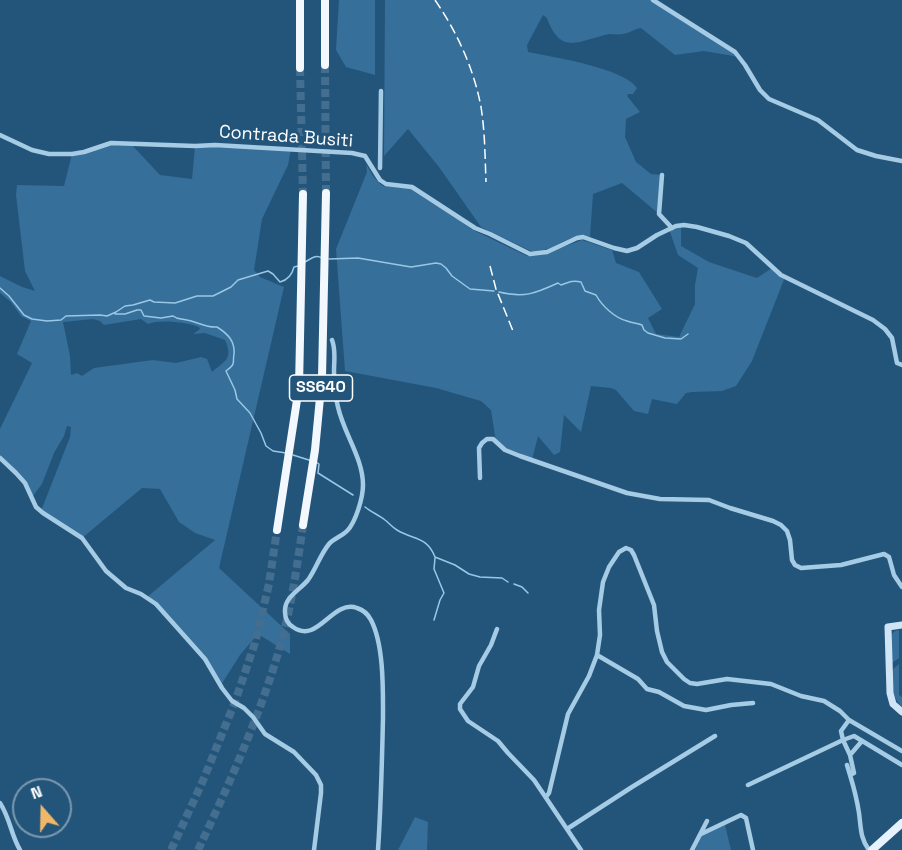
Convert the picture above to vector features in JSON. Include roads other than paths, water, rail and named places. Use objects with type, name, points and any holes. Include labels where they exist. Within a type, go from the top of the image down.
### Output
[{"type":"highway","points":[[300,0],[300,68]]},
{"type":"highway","points":[[325,0],[325,65]]},
{"type":"highway","name":"SS640","points":[[303,525],[315,450],[322,377],[326,193]]},
{"type":"highway","name":"SS640","points":[[277,530],[299,387],[303,194]]},
{"type":"main road","points":[[902,625],[888,627],[890,693],[893,704],[902,712]]},
{"type":"main road","points":[[870,850],[902,823]]},
{"type":"street","points":[[653,0],[735,52],[760,90],[769,99],[818,120],[857,150],[902,161]]},
{"type":"street","points":[[380,168],[381,91]]},
{"type":"street","name":"Contrada Busiti","points":[[0,135],[32,150],[49,154],[84,152],[111,143],[195,147],[215,144],[365,156],[380,180],[386,184],[412,187],[475,228],[530,254],[547,252],[583,237],[627,251],[638,248],[674,227]]},
{"type":"street","points":[[662,175],[659,214],[674,227],[684,225],[697,227],[746,243],[781,275],[873,320],[885,329],[891,338],[897,363],[902,365]]},
{"type":"street","points":[[332,340],[335,348],[334,388],[344,428],[360,464],[363,493],[348,530],[330,543],[308,580],[289,599],[285,611],[291,625],[302,631],[314,629],[337,610],[348,607],[362,610],[372,623],[380,654],[382,680],[378,850]]},
{"type":"street","points":[[480,478],[479,448],[484,441],[493,439],[505,450],[627,493],[660,499],[710,500],[778,523],[787,531],[792,560],[801,568],[841,565],[884,554],[889,557],[894,575],[902,587]]},
{"type":"street","points":[[0,458],[25,483],[36,507],[82,538],[106,571],[126,588],[156,604],[205,658],[232,701],[244,708],[265,734],[294,752],[316,775],[321,785],[321,793],[314,850]]},
{"type":"street","points":[[546,797],[549,793],[568,714],[589,676],[597,655],[603,582],[619,552],[626,548],[634,555],[654,605],[659,641],[664,657],[684,679],[694,684],[724,679],[771,684],[801,696],[829,703],[849,720],[902,751]]},
{"type":"street","points":[[497,628],[491,645],[479,666],[473,687],[460,704],[460,709],[468,721],[498,741],[534,780],[581,850]]},
{"type":"street","points":[[597,655],[638,679],[647,689],[659,692],[684,706],[706,711],[753,703]]},
{"type":"street","points":[[849,720],[841,731],[854,773],[850,775]]},
{"type":"street","points":[[567,829],[715,736]]},
{"type":"street","points":[[748,785],[854,736],[902,765]]},
{"type":"street","points":[[850,755],[862,741]]},
{"type":"street","points":[[847,765],[859,813],[861,834],[870,850]]},
{"type":"street","points":[[0,803],[7,814],[20,850]]},
{"type":"street","points":[[701,834],[741,815],[746,818],[753,850]]},
{"type":"street","points":[[692,850],[706,821]]},
{"type":"waterway","points":[[305,262],[315,257],[322,258]]},
{"type":"waterway","points":[[329,259],[358,258],[411,267],[436,263],[441,264],[452,276],[470,289],[494,291]]},
{"type":"waterway","points":[[0,288],[24,315],[32,319],[61,320],[66,316],[107,316],[125,306],[150,300],[175,303],[197,296],[213,296],[231,287],[238,280],[268,271],[280,282],[291,275],[294,267],[298,266]]},
{"type":"waterway","points":[[499,292],[522,295],[558,283],[561,285],[573,281],[581,282],[585,291],[596,295],[614,314],[642,325],[648,333],[665,338],[681,339],[688,334]]},
{"type":"waterway","points":[[115,314],[141,310],[144,316],[161,318],[173,316],[217,327],[224,332],[233,345],[233,364],[226,371],[237,399],[250,413],[266,446],[273,451],[286,453]]},
{"type":"waterway","points":[[293,455],[312,461]]},
{"type":"waterway","points":[[316,462],[319,464],[318,473],[353,495]]},
{"type":"waterway","points":[[365,507],[397,530],[424,542],[435,557],[469,574],[502,578],[508,582]]},
{"type":"waterway","points":[[434,620],[444,593],[434,569],[435,558]]},
{"type":"waterway","points":[[514,584],[522,587],[528,593]]},
{"type":"tunnel","points":[[325,65],[326,193]]},
{"type":"tunnel","points":[[300,68],[303,194]]},
{"type":"tunnel","points":[[198,850],[242,752],[271,676],[290,604],[303,525]]},
{"type":"tunnel","points":[[171,850],[202,783],[235,702],[255,643],[269,584],[277,530]]},
{"type":"railway","points":[[435,0],[464,51],[478,93],[483,126],[486,182]]},
{"type":"railway","points":[[490,266],[496,289],[513,331]]}]
